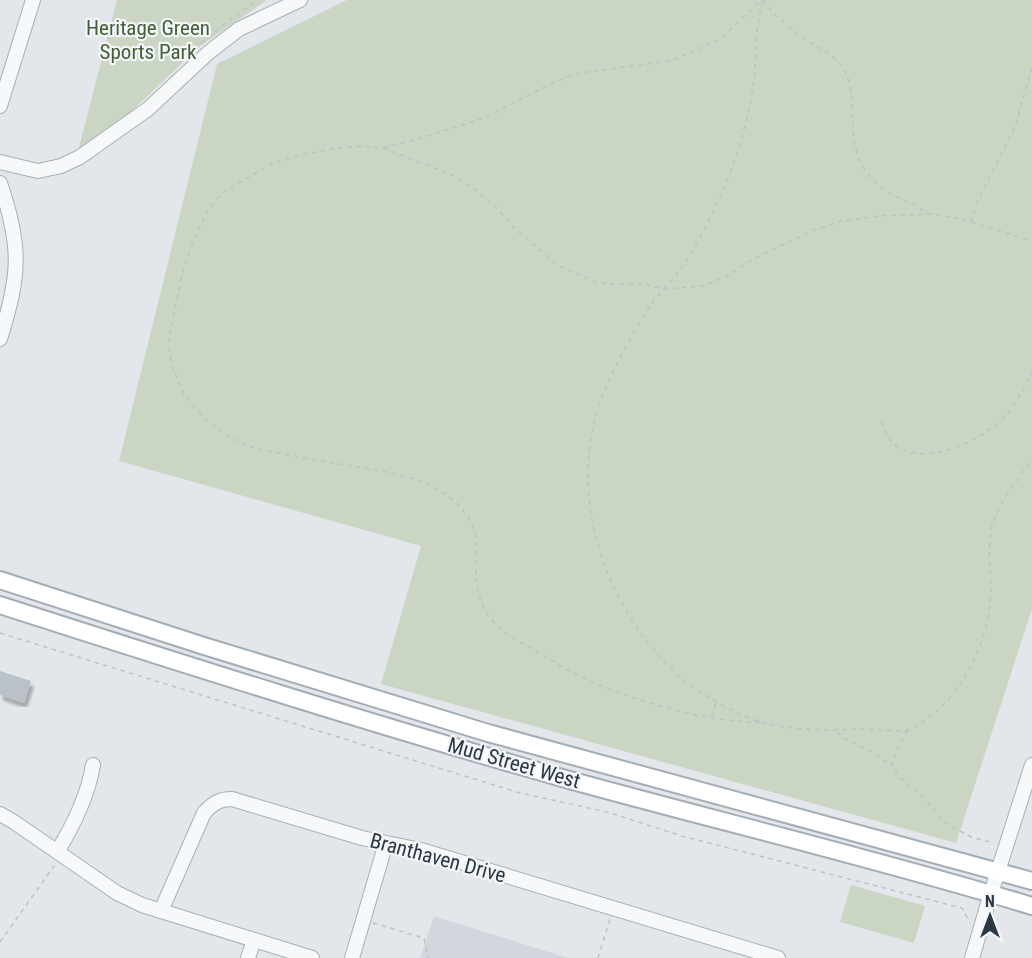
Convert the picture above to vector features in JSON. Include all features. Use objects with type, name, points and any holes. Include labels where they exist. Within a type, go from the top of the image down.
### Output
[{"type":"main road","name":"Mud Street West","points":[[0,580],[215,650],[488,733],[1032,881]]},
{"type":"main road","name":"Mud Street West","points":[[0,605],[415,735],[574,781],[778,834],[1032,906]]},
{"type":"street","points":[[0,106],[33,0]]},
{"type":"street","points":[[0,162],[38,171],[61,166],[80,158],[148,110],[208,53],[239,29],[300,0]]},
{"type":"street","points":[[0,183],[13,225],[16,263],[12,299],[0,339]]},
{"type":"street","points":[[60,854],[91,779],[93,765]]},
{"type":"street","points":[[972,958],[1032,765]]},
{"type":"street","name":"Branthaven Drive","points":[[161,911],[204,813],[213,803],[225,799],[248,802],[362,838],[421,850],[778,958]]},
{"type":"street","points":[[0,814],[117,893],[142,905],[312,958]]},
{"type":"street","points":[[352,958],[386,843]]},
{"type":"street","points":[[248,958],[254,940]]},
{"type":"path","points":[[195,48],[258,0]]},
{"type":"path","points":[[382,148],[418,140],[487,117],[550,84],[579,73],[669,61],[687,54],[719,39],[762,0]]},
{"type":"path","points":[[762,0],[772,13],[842,65],[853,101],[854,142],[859,160],[882,190],[927,214]]},
{"type":"path","points":[[760,722],[739,713],[687,683],[663,660],[640,632],[616,595],[600,551],[590,512],[589,460],[593,426],[604,390],[621,355],[651,305],[678,272],[717,204],[736,157],[754,78],[756,36],[762,0]]},
{"type":"path","points":[[971,223],[978,202],[1014,126],[1032,67]]},
{"type":"path","points":[[908,730],[785,727],[760,722],[735,722],[697,716],[616,691],[570,672],[516,640],[489,618],[482,605],[477,588],[477,546],[473,525],[466,513],[445,494],[425,483],[399,474],[248,446],[226,435],[204,418],[184,394],[172,366],[169,349],[184,266],[207,212],[222,193],[274,162],[338,148],[363,146],[382,148],[452,175],[495,206],[512,226],[559,266],[596,282],[642,284],[664,289],[704,286],[814,230],[842,221],[878,216],[927,214],[957,218],[1032,241]]},
{"type":"path","points":[[881,422],[885,435],[896,447],[918,453],[936,454],[948,451],[971,441],[997,424],[1007,414],[1032,373]]},
{"type":"path","points":[[892,766],[897,744],[908,730],[927,720],[945,704],[973,661],[988,623],[992,574],[990,538],[993,524],[1005,498],[1032,459]]},
{"type":"path","points":[[0,633],[520,793],[607,812],[682,836],[962,908],[970,924]]},
{"type":"path","points":[[712,717],[716,700]]},
{"type":"path","points":[[835,730],[892,766],[899,776],[930,804],[941,820],[971,837],[1006,847]]},
{"type":"path","points":[[0,942],[60,854]]},
{"type":"path","points":[[598,958],[613,909]]},
{"type":"path","points":[[364,920],[424,938],[428,958]]},
{"type":"shaded area","points":[[434,916],[568,958],[420,958]]},
{"type":"green space","name":"Heritage Green Sports Park","points":[[117,0],[267,0],[199,47],[118,124],[78,151]]},
{"type":"green space","points":[[347,0],[1032,0],[1032,609],[956,843],[381,684],[421,546],[119,461],[217,64]]},
{"type":"green space","points":[[851,885],[925,906],[914,943],[840,922]]},
{"type":"building","points":[[0,671],[31,681],[24,703],[0,695]]}]
